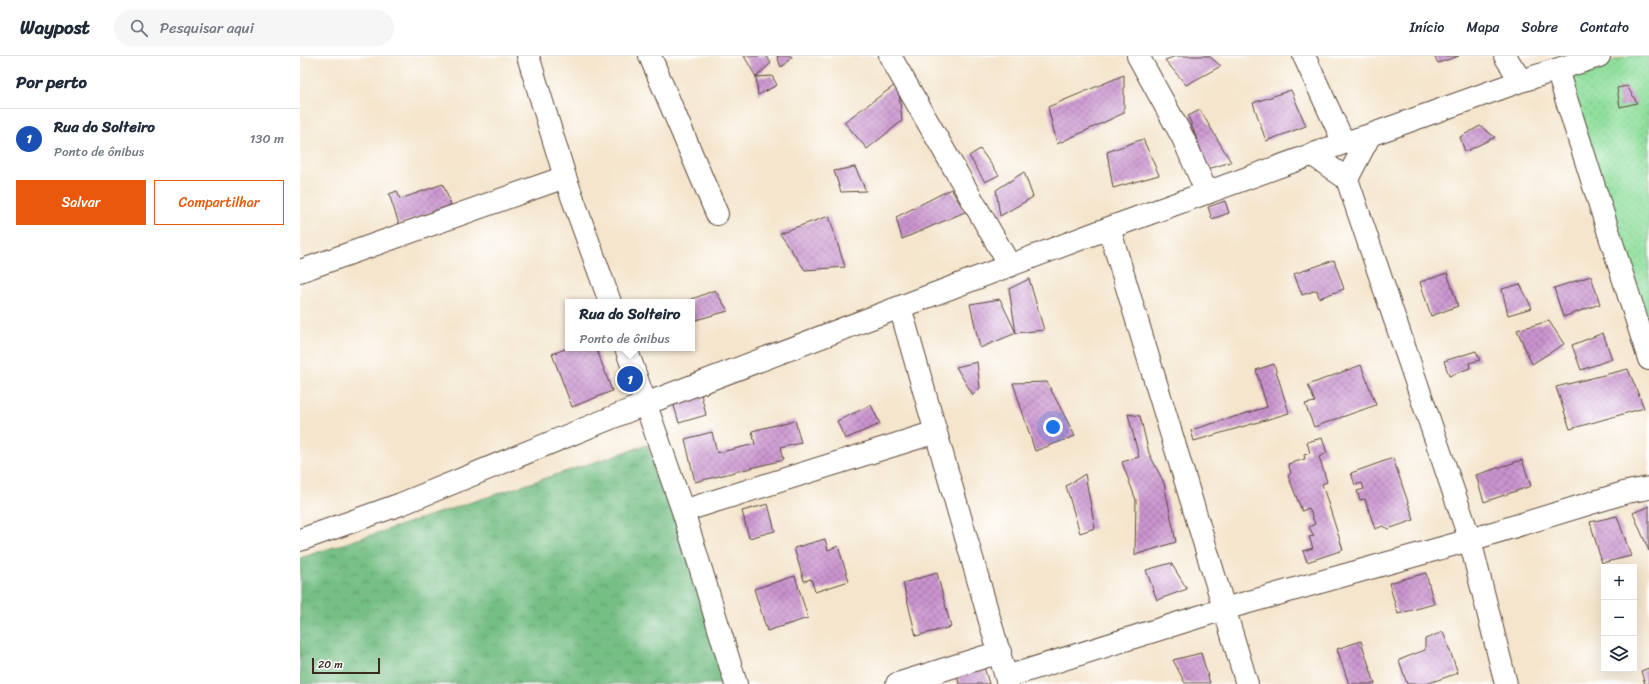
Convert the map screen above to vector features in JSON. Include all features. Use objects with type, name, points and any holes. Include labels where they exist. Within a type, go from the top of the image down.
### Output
[{"type":"street","points":[[528,56],[565,177],[609,299]]},
{"type":"street","points":[[650,56],[717,214]]},
{"type":"street","points":[[890,56],[1010,266]]},
{"type":"street","points":[[1138,56],[1183,138],[1207,193]]},
{"type":"street","points":[[1304,56],[1344,143]]},
{"type":"street","points":[[1505,56],[1521,81]]},
{"type":"street","points":[[300,540],[401,504],[646,404],[1109,228],[1344,143],[1521,81],[1598,56]]},
{"type":"street","points":[[1556,70],[1649,359]]},
{"type":"street","points":[[1347,178],[1370,135]]},
{"type":"street","points":[[1313,155],[1347,178],[1470,540],[1506,684]]},
{"type":"street","points":[[300,271],[565,177]]},
{"type":"street","points":[[1109,228],[1247,684]]},
{"type":"street","points":[[900,307],[1007,680],[1224,609],[1470,540],[1627,492],[1649,488]]},
{"type":"street","points":[[627,351],[683,511],[736,684]]},
{"type":"street","points":[[683,511],[936,432]]},
{"type":"street","points":[[897,684],[1000,652]]},
{"type":"green space","points":[[1628,56],[1649,56],[1649,338],[1565,76]]},
{"type":"green space","points":[[647,445],[738,684],[300,684],[300,558]]},
{"type":"building","points":[[744,56],[766,56],[771,63],[756,77]]},
{"type":"building","points":[[777,56],[791,56],[792,58],[781,67]]},
{"type":"building","points":[[1176,56],[1209,56],[1221,66],[1186,85],[1165,60]]},
{"type":"building","points":[[1434,56],[1459,56],[1438,63]]},
{"type":"building","points":[[1124,75],[1124,113],[1057,144],[1048,107]]},
{"type":"building","points":[[772,76],[777,85],[758,95],[756,77]]},
{"type":"building","points":[[898,83],[902,121],[867,149],[844,122]]},
{"type":"building","points":[[1627,86],[1637,103],[1620,107],[1617,88]]},
{"type":"building","points":[[1291,90],[1306,126],[1266,141],[1253,103]]},
{"type":"building","points":[[1200,110],[1231,162],[1208,169],[1188,116]]},
{"type":"building","points":[[1480,126],[1495,137],[1465,152],[1460,137]]},
{"type":"building","points":[[1143,139],[1159,175],[1113,188],[1107,152]]},
{"type":"building","points":[[980,149],[999,175],[985,182],[969,156]]},
{"type":"building","points":[[855,167],[866,191],[841,192],[834,171]]},
{"type":"building","points":[[1024,172],[1033,197],[1000,216],[996,190]]},
{"type":"building","points":[[443,184],[451,205],[399,224],[389,194],[397,191],[400,199]]},
{"type":"building","points":[[951,189],[965,212],[902,239],[896,217]]},
{"type":"building","points":[[1225,201],[1229,213],[1212,219],[1208,207]]},
{"type":"building","points":[[829,216],[845,267],[805,270],[779,233]]},
{"type":"building","points":[[1334,260],[1344,289],[1319,298],[1317,290],[1302,295],[1294,274]]},
{"type":"building","points":[[1447,273],[1458,306],[1431,316],[1420,282]]},
{"type":"building","points":[[1591,276],[1600,304],[1563,317],[1554,288]]},
{"type":"building","points":[[1029,279],[1044,330],[1016,333],[1009,289]]},
{"type":"building","points":[[1520,284],[1532,308],[1508,315],[1502,289]]},
{"type":"building","points":[[715,290],[728,311],[695,320],[695,299],[692,299]]},
{"type":"building","points":[[1000,299],[1016,333],[980,348],[970,304]]},
{"type":"building","points":[[1549,321],[1564,344],[1532,364],[1517,330]]},
{"type":"building","points":[[1603,333],[1612,359],[1581,370],[1572,345]]},
{"type":"building","points":[[565,349],[565,351],[597,351],[612,391],[572,407],[552,354]]},
{"type":"building","points":[[1476,351],[1480,360],[1469,363],[1470,368],[1449,376],[1444,361]]},
{"type":"building","points":[[977,362],[980,388],[973,395],[956,367]]},
{"type":"building","points":[[1274,364],[1289,413],[1194,441],[1191,430],[1267,407],[1256,370]]},
{"type":"building","points":[[1361,365],[1376,405],[1314,427],[1305,404],[1315,402],[1308,385]]},
{"type":"building","points":[[1628,369],[1644,408],[1570,429],[1556,387]]},
{"type":"building","points":[[1047,382],[1075,436],[1035,451],[1013,383]]},
{"type":"building","points":[[701,394],[706,415],[679,423],[673,402]]},
{"type":"building","points":[[871,405],[880,424],[845,439],[837,421]]},
{"type":"building","points":[[1128,414],[1140,416],[1149,453],[1164,483],[1176,542],[1135,555],[1136,500],[1122,462],[1139,457]]},
{"type":"building","points":[[795,420],[801,443],[780,448],[783,460],[695,482],[685,439],[712,432],[717,453],[755,444],[752,431]]},
{"type":"building","points":[[1322,438],[1327,453],[1319,457],[1327,482],[1322,484],[1343,550],[1307,562],[1303,551],[1313,548],[1309,537],[1314,536],[1309,527],[1315,524],[1309,508],[1302,511],[1288,476],[1291,473],[1288,464],[1305,459],[1304,455],[1310,453],[1307,442]]},
{"type":"building","points":[[1393,458],[1414,520],[1388,529],[1383,526],[1375,529],[1365,499],[1360,500],[1357,491],[1364,489],[1362,483],[1355,485],[1351,473]]},
{"type":"building","points":[[1522,460],[1531,486],[1484,502],[1476,475]]},
{"type":"building","points":[[1085,474],[1095,528],[1080,533],[1066,486]]},
{"type":"building","points":[[768,504],[775,531],[749,538],[742,511]]},
{"type":"building","points":[[1649,506],[1649,551],[1633,513]]},
{"type":"building","points":[[1617,516],[1631,556],[1602,563],[1590,522]]},
{"type":"building","points":[[825,539],[828,550],[838,546],[849,581],[815,592],[811,579],[804,581],[794,548]]},
{"type":"building","points":[[1171,563],[1187,589],[1157,600],[1146,570]]},
{"type":"building","points":[[937,573],[951,627],[916,636],[903,583]]},
{"type":"building","points":[[1426,573],[1434,604],[1398,614],[1389,583]]},
{"type":"building","points":[[795,576],[808,618],[767,631],[754,589]]},
{"type":"building","points":[[1443,632],[1458,673],[1426,684],[1407,684],[1399,660],[1425,650],[1425,639]]},
{"type":"building","points":[[1361,641],[1375,684],[1349,684],[1337,649]]},
{"type":"building","points":[[1201,653],[1210,683],[1185,683],[1173,660]]},
{"type":"building","points":[[984,667],[989,684],[959,684],[957,676]]},
{"type":"building","points":[[1649,668],[1649,684],[1645,684],[1641,671]]},
{"type":"place","name":"Rua do Solteiro","points":[[630,379]]}]
